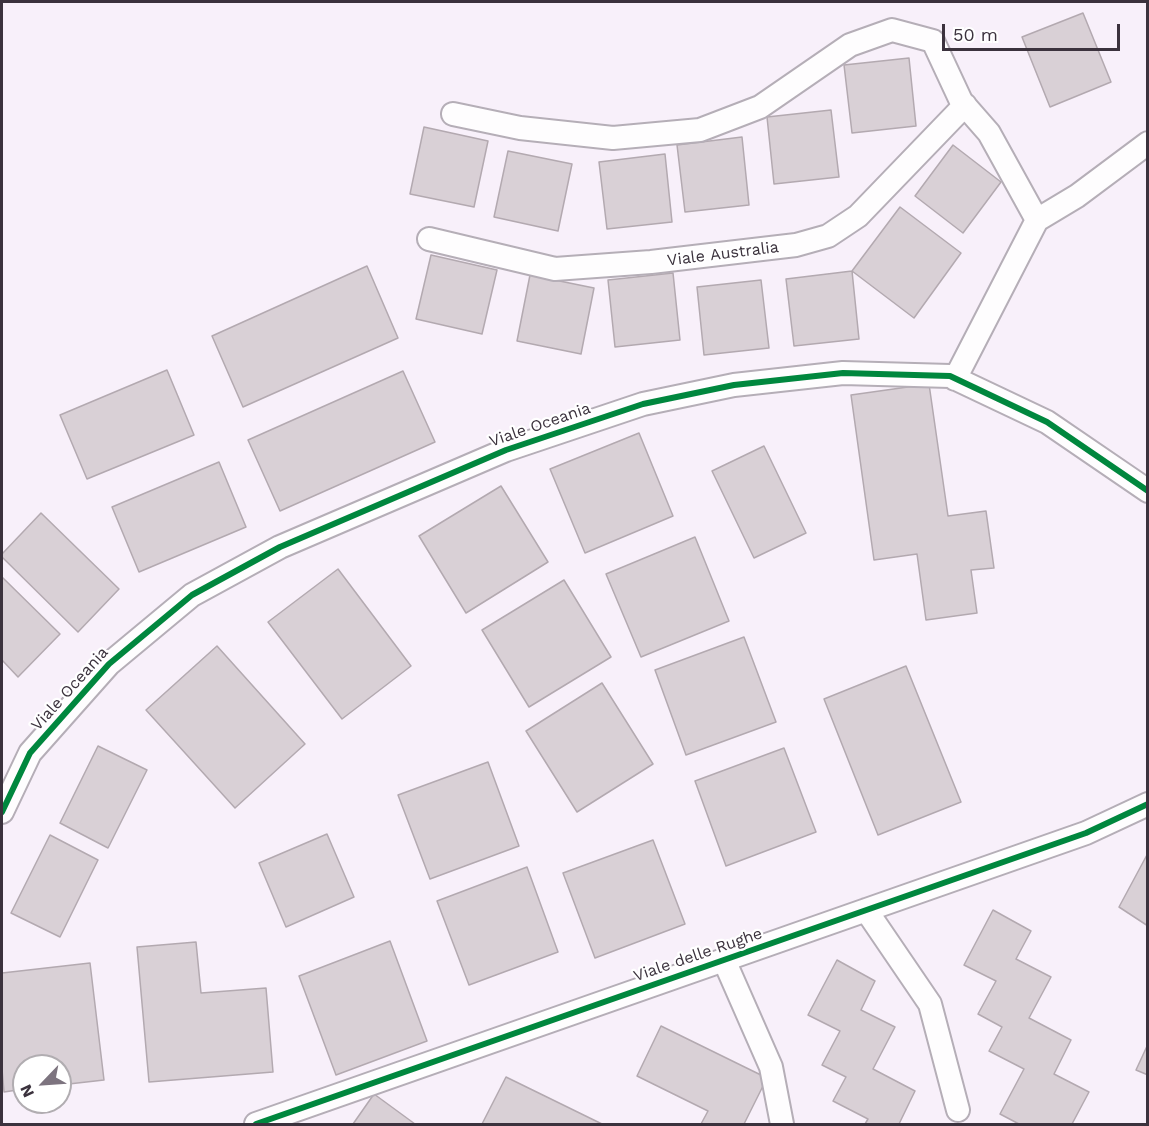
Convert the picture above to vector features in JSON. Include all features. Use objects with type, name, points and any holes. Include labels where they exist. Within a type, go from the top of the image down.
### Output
[{"type":"street","points":[[453,114],[520,128],[613,138],[700,130],[760,107],[850,45],[892,30],[933,41],[965,105],[989,133],[1037,220]]},
{"type":"street","name":"Viale Australia","points":[[429,239],[555,269],[651,262],[796,245],[828,236],[858,216],[965,105]]},
{"type":"street","points":[[956,379],[1037,220],[1077,196],[1148,143]]},
{"type":"street","name":"Viale Oceania","points":[[2,812],[30,753],[109,664],[192,595],[280,546],[506,450],[643,404],[734,385],[843,373],[950,376],[1047,422],[1148,491]]},
{"type":"street","name":"Viale delle Rughe","points":[[256,1125],[1086,833],[1148,804]]},
{"type":"street","points":[[866,910],[930,1004],[958,1110]]},
{"type":"street","name":"Viale delle Rughe","points":[[724,960],[771,1067],[782,1125]]},
{"type":"building","points":[[1083,13],[1111,82],[1050,107],[1022,37]]},
{"type":"building","points":[[909,58],[916,126],[852,133],[844,65]]},
{"type":"building","points":[[831,110],[839,177],[774,184],[767,117]]},
{"type":"building","points":[[424,127],[488,141],[474,207],[410,194]]},
{"type":"building","points":[[742,137],[749,205],[685,212],[677,145]]},
{"type":"building","points":[[953,145],[1001,182],[963,233],[915,196]]},
{"type":"building","points":[[508,151],[572,164],[558,231],[494,217]]},
{"type":"building","points":[[665,154],[672,222],[607,229],[599,162]]},
{"type":"building","points":[[900,207],[961,253],[914,318],[852,271]]},
{"type":"building","points":[[431,255],[497,270],[482,334],[416,319]]},
{"type":"building","points":[[367,266],[398,338],[243,407],[212,336]]},
{"type":"building","points":[[852,271],[859,339],[794,346],[786,279]]},
{"type":"building","points":[[673,273],[680,340],[615,347],[608,280]]},
{"type":"building","points":[[530,275],[594,288],[581,354],[517,341]]},
{"type":"building","points":[[761,280],[769,348],[704,355],[697,287]]},
{"type":"building","points":[[167,370],[194,435],[87,479],[60,415]]},
{"type":"building","points":[[403,371],[435,442],[280,511],[248,440]]},
{"type":"building","points":[[929,384],[948,516],[986,511],[994,568],[971,570],[977,613],[926,620],[917,554],[874,560],[851,395]]},
{"type":"building","points":[[639,433],[673,516],[585,553],[550,469]]},
{"type":"building","points":[[764,446],[806,533],[754,558],[712,471]]},
{"type":"building","points":[[219,462],[246,527],[139,572],[112,507]]},
{"type":"building","points":[[501,486],[548,562],[466,613],[419,536]]},
{"type":"building","points":[[41,513],[119,589],[78,632],[2,557],[2,554]]},
{"type":"building","points":[[695,537],[729,621],[641,657],[606,574]]},
{"type":"building","points":[[338,569],[411,666],[342,719],[268,622]]},
{"type":"building","points":[[2,577],[60,634],[18,677],[2,660]]},
{"type":"building","points":[[564,580],[611,657],[529,707],[482,630]]},
{"type":"building","points":[[744,637],[776,722],[686,755],[655,670]]},
{"type":"building","points":[[217,646],[305,744],[235,808],[146,710]]},
{"type":"building","points":[[906,666],[961,802],[878,835],[824,699]]},
{"type":"building","points":[[602,683],[653,764],[577,812],[526,731]]},
{"type":"building","points":[[98,746],[147,770],[108,848],[60,823]]},
{"type":"building","points":[[784,748],[816,832],[726,866],[695,781]]},
{"type":"building","points":[[488,762],[519,846],[430,879],[398,795]]},
{"type":"building","points":[[327,834],[354,897],[286,927],[259,863]]},
{"type":"building","points":[[50,835],[98,860],[60,937],[11,913]]},
{"type":"building","points":[[653,840],[685,924],[595,958],[563,873]]},
{"type":"building","points":[[1148,853],[1148,926],[1119,907]]},
{"type":"building","points":[[527,867],[558,952],[469,985],[437,901]]},
{"type":"building","points":[[993,910],[1031,931],[1016,959],[1051,977],[1029,1018],[1071,1040],[1054,1074],[1089,1092],[1072,1124],[1019,1124],[1000,1114],[1024,1069],[989,1051],[1002,1027],[978,1014],[996,981],[964,965]]},
{"type":"building","points":[[390,941],[427,1041],[336,1075],[299,976]]},
{"type":"building","points":[[196,942],[201,993],[266,988],[273,1072],[149,1082],[137,947]]},
{"type":"building","points":[[837,960],[875,981],[861,1010],[895,1027],[873,1069],[915,1091],[899,1124],[865,1124],[868,1119],[833,1101],[846,1077],[822,1065],[840,1031],[808,1015]]},
{"type":"building","points":[[90,963],[104,1080],[72,1084],[72,1054],[12,1054],[12,1091],[4,1092],[2,973]]},
{"type":"building","points":[[661,1026],[767,1078],[744,1124],[701,1124],[708,1111],[637,1076]]},
{"type":"building","points":[[1148,1044],[1148,1075],[1136,1070]]},
{"type":"building","points":[[506,1077],[602,1124],[482,1124]]},
{"type":"building","points":[[374,1094],[415,1124],[353,1124]]},
{"type":"cycle path","points":[[2,812],[30,753],[109,664],[192,595],[280,547],[506,450],[643,404],[734,385],[843,373],[950,376],[1047,422],[1148,491]]},
{"type":"cycle path","points":[[256,1124],[1086,833],[1148,804]]}]
